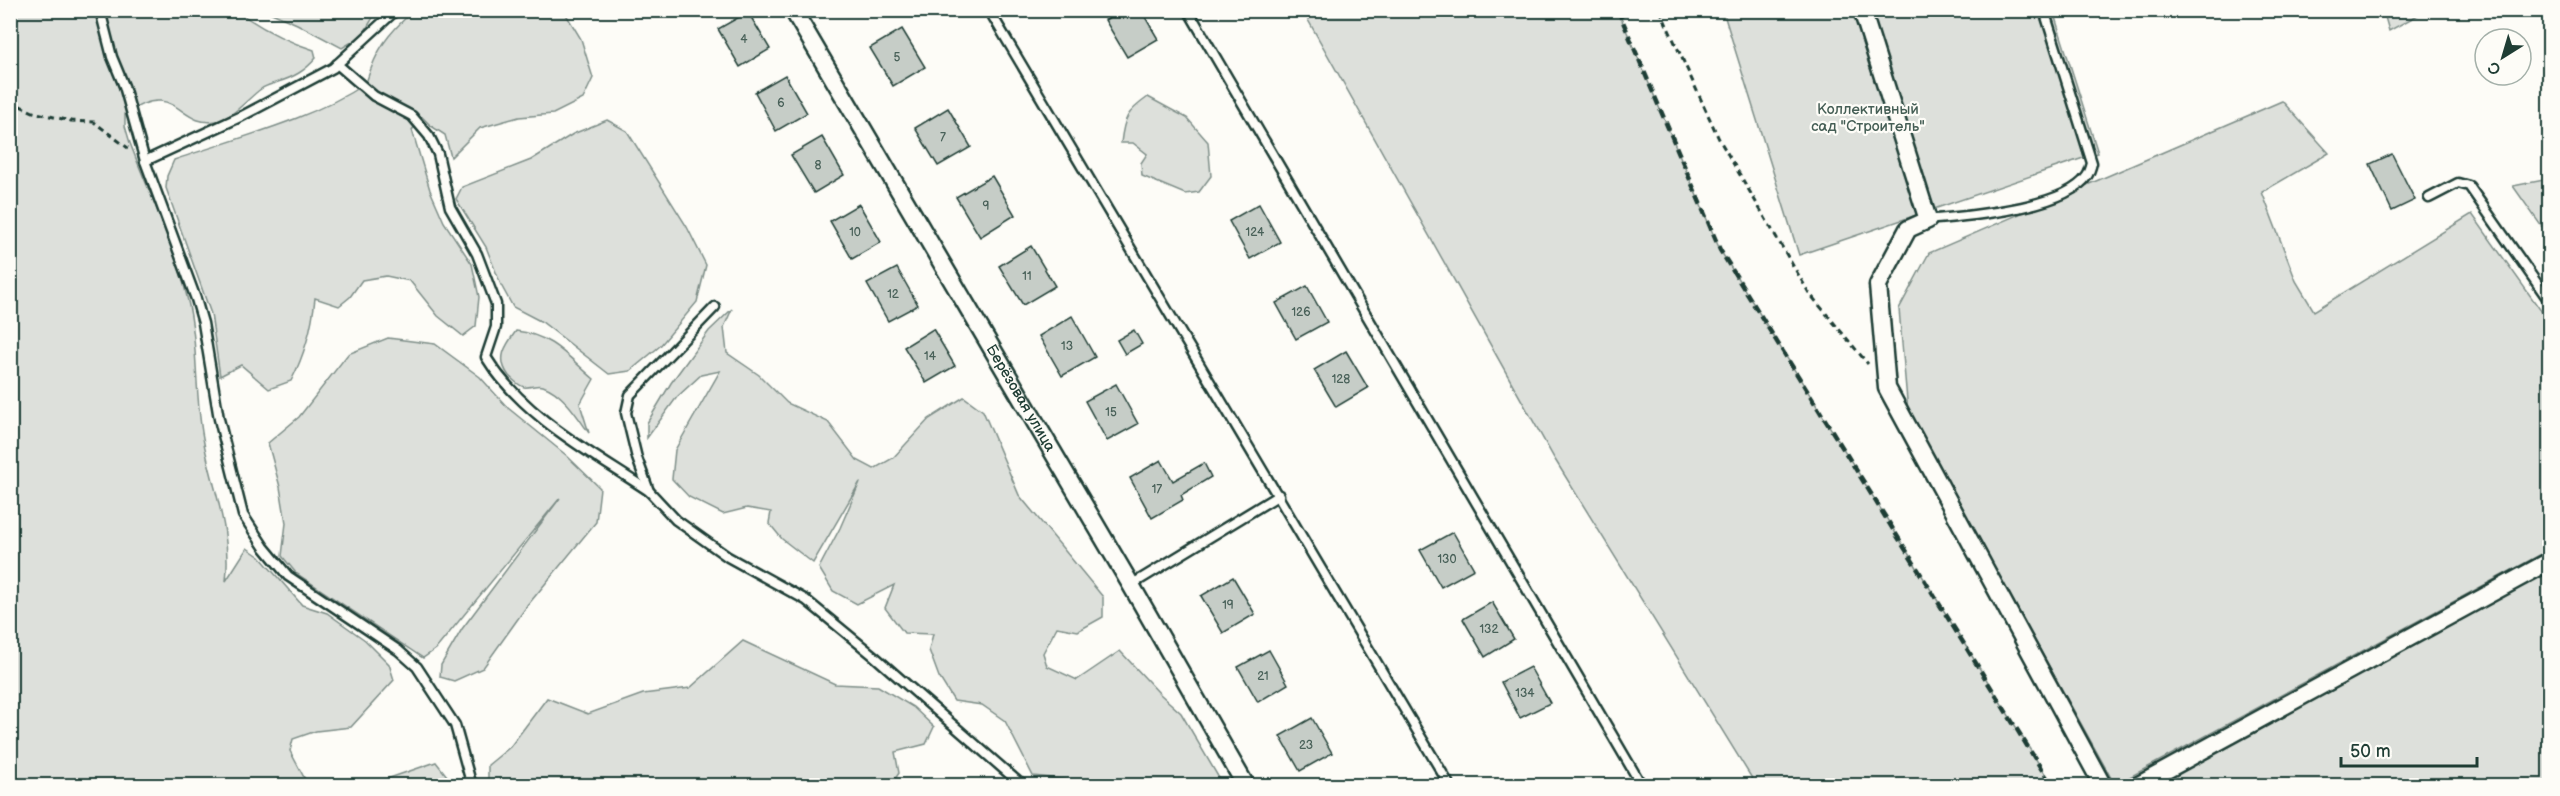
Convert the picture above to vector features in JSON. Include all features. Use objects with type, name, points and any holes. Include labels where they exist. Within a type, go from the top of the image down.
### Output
[{"type":"street","name":"Берёзовая улица","points":[[793,10],[1131,585],[1246,786]]},
{"type":"street","points":[[1862,10],[1928,220],[1908,229],[1878,285],[1887,388],[2103,786]]},
{"type":"street","points":[[2137,786],[2550,561]]},
{"type":"lane","points":[[100,10],[112,57],[124,86],[145,161],[196,299],[219,420],[243,515],[264,548],[288,576],[398,650],[417,667],[455,725],[472,786]]},
{"type":"lane","points":[[145,161],[242,116],[337,64],[396,10]]},
{"type":"lane","points":[[989,10],[1450,786]]},
{"type":"lane","points":[[1188,10],[1642,786]]},
{"type":"lane","points":[[1928,220],[1991,214],[2054,198],[2065,195],[2087,177],[2092,163],[2044,10]]},
{"type":"lane","points":[[337,64],[374,96],[412,116],[429,136],[438,154],[450,207],[477,254],[496,304],[496,327],[486,357],[499,379],[583,449],[649,491],[676,520],[720,551],[806,600],[1023,786]]},
{"type":"lane","points":[[2429,198],[2458,183],[2469,186],[2550,302]]},
{"type":"lane","points":[[649,491],[637,458],[626,413],[630,395],[715,308]]},
{"type":"lane","points":[[1131,585],[1279,495]]},
{"type":"path","points":[[1660,10],[1719,139],[1809,292],[1887,388]]},
{"type":"path","points":[[10,100],[33,112],[94,123],[145,161]]},
{"type":"green space","points":[[2383,10],[2425,10],[2425,11],[2389,31]]},
{"type":"green space","points":[[10,11],[237,11],[274,34],[314,50],[316,58],[303,70],[263,88],[235,112],[223,119],[204,122],[167,103],[156,101],[143,104],[125,114],[125,126],[130,143],[169,238],[191,315],[200,420],[224,526],[226,581],[247,548],[260,557],[302,605],[327,613],[365,640],[389,664],[394,680],[351,727],[316,731],[293,739],[290,751],[308,785],[11,785]]},
{"type":"green space","points":[[267,11],[377,11],[362,36],[342,48]]},
{"type":"green space","points":[[413,11],[564,11],[581,39],[593,78],[583,99],[553,114],[519,117],[480,128],[451,157],[445,135],[422,117],[412,130],[430,190],[444,222],[472,264],[479,297],[476,326],[463,336],[438,316],[410,281],[386,276],[362,280],[350,297],[339,306],[315,298],[307,341],[291,381],[269,389],[241,365],[220,376],[211,314],[166,188],[167,176],[174,160],[298,118],[322,108],[366,83],[374,60],[384,43],[396,27]]},
{"type":"green space","points":[[1303,11],[1618,11],[1720,250],[2052,785],[1756,785],[1554,458]]},
{"type":"green space","name":"Коллективный сад \"Строитель\"","points":[[1723,11],[2053,11],[2098,153],[1799,255]]},
{"type":"green space","points":[[1148,97],[1187,118],[1208,142],[1211,176],[1199,192],[1185,194],[1142,176],[1141,163],[1147,154],[1133,143],[1121,143],[1125,121],[1131,111]]},
{"type":"green space","points":[[2282,101],[2329,153],[2262,192],[2296,281],[2314,311],[2472,214],[2549,322],[2549,550],[2115,785],[1908,412],[1899,309],[1929,253]]},
{"type":"green space","points":[[607,120],[627,131],[687,227],[706,265],[697,302],[660,346],[630,371],[609,374],[542,322],[513,307],[501,285],[486,247],[456,199],[462,187],[531,160],[573,134]]},
{"type":"green space","points":[[2550,179],[2549,237],[2513,186]]},
{"type":"green space","points":[[732,309],[724,327],[727,353],[759,375],[787,403],[828,422],[857,460],[874,469],[893,458],[929,419],[964,397],[983,411],[1019,495],[1103,597],[1103,617],[1078,631],[1057,627],[1043,653],[1047,666],[1077,680],[1120,651],[1181,713],[1223,785],[1072,786],[1069,780],[1033,776],[1005,721],[982,705],[954,701],[939,677],[929,650],[933,634],[904,633],[885,608],[894,585],[857,604],[833,591],[819,568],[860,482],[813,563],[782,539],[769,523],[771,512],[747,508],[723,514],[689,497],[672,479],[675,450],[720,371],[701,375],[677,397],[647,438],[647,423],[671,383],[709,331]]},
{"type":"green space","points":[[516,331],[529,333],[550,342],[594,379],[580,404],[589,433],[569,406],[550,389],[541,386],[524,387],[509,376],[503,364],[503,353]]},
{"type":"green space","points":[[388,338],[435,344],[480,377],[508,408],[566,455],[600,488],[596,522],[527,606],[483,668],[454,681],[440,677],[441,665],[462,629],[560,498],[436,649],[423,658],[296,573],[282,556],[286,523],[280,487],[268,443],[299,417],[348,354]]},
{"type":"green space","points":[[2549,571],[2549,785],[2151,786]]},
{"type":"green space","points":[[743,641],[835,684],[878,686],[913,707],[934,727],[926,744],[895,752],[899,773],[891,785],[488,785],[488,765],[510,747],[547,698],[588,714],[643,694],[690,688]]},
{"type":"green space","points":[[436,762],[454,785],[350,785],[381,781]]},
{"type":"building","points":[[1122,10],[1141,10],[1158,39],[1127,57],[1105,20]]},
{"type":"building","points":[[748,12],[770,49],[740,67],[718,29]]},
{"type":"building","points":[[902,29],[925,67],[893,86],[870,48]]},
{"type":"building","points":[[785,75],[807,113],[776,131],[755,92]]},
{"type":"building","points":[[948,108],[971,147],[938,166],[915,128]]},
{"type":"building","points":[[822,137],[844,175],[814,193],[791,155]]},
{"type":"building","points":[[2392,154],[2415,200],[2392,211],[2370,164]]},
{"type":"building","points":[[992,176],[1015,215],[980,237],[956,197]]},
{"type":"building","points":[[859,204],[881,242],[852,259],[830,221]]},
{"type":"building","points":[[1259,204],[1280,242],[1250,259],[1229,221]]},
{"type":"building","points":[[1031,246],[1055,286],[1023,305],[999,266]]},
{"type":"building","points":[[897,268],[918,305],[888,321],[867,284]]},
{"type":"building","points":[[1307,286],[1327,322],[1296,339],[1276,303]]},
{"type":"building","points":[[1072,316],[1095,357],[1062,376],[1039,336]]},
{"type":"building","points":[[933,329],[955,366],[926,383],[904,347]]},
{"type":"building","points":[[1134,330],[1142,344],[1125,354],[1117,340]]},
{"type":"building","points":[[1346,351],[1368,388],[1336,407],[1314,370]]},
{"type":"building","points":[[1116,384],[1138,424],[1107,441],[1085,401]]},
{"type":"building","points":[[1161,460],[1173,481],[1204,463],[1211,477],[1181,495],[1183,500],[1152,518],[1130,478]]},
{"type":"building","points":[[1453,532],[1474,569],[1441,587],[1420,550]]},
{"type":"building","points":[[1233,577],[1255,614],[1223,633],[1201,596]]},
{"type":"building","points":[[1492,602],[1514,639],[1485,657],[1463,619]]},
{"type":"building","points":[[1269,650],[1288,684],[1258,702],[1238,667]]},
{"type":"building","points":[[1530,667],[1550,703],[1520,718],[1501,682]]},
{"type":"building","points":[[1312,718],[1332,753],[1300,771],[1280,736]]},
{"type":"railway","points":[[1618,10],[1720,250],[2052,786]]}]
